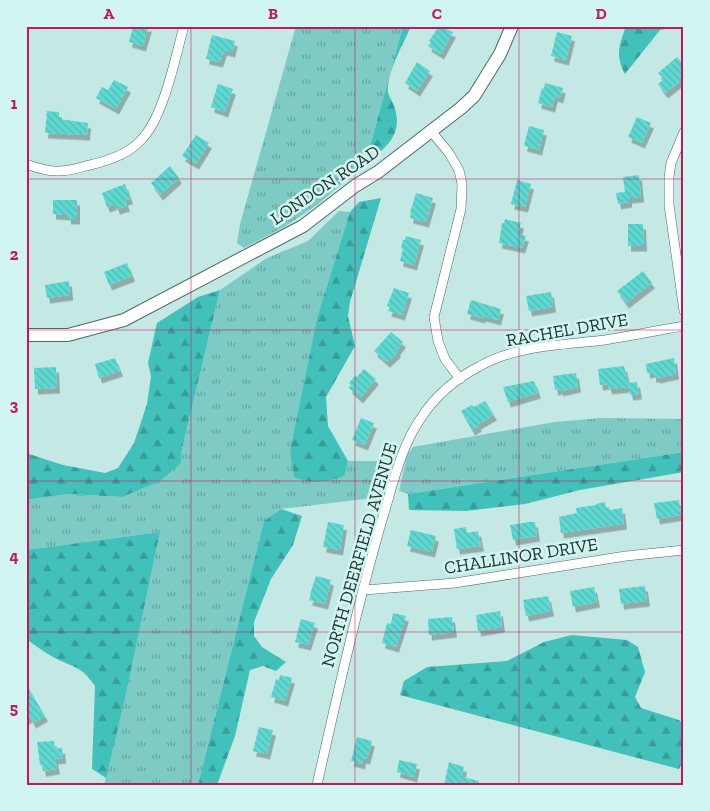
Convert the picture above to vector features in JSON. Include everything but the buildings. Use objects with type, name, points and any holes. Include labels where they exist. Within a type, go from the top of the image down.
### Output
[{"type":"street","points":[[26,164],[60,171],[99,163],[123,154],[141,141],[154,122],[161,105],[184,26]]},
{"type":"street","name":"LONDON ROAD","points":[[26,335],[68,335],[124,320],[303,226],[431,131],[474,96],[500,54],[512,26]]},
{"type":"street","points":[[431,131],[449,153],[459,170],[462,184],[461,209],[434,317],[438,342],[445,360],[460,379]]},
{"type":"street","points":[[684,132],[671,163],[668,177],[669,205],[684,311]]},
{"type":"street","name":"RACHEL DRIVE","points":[[460,379],[480,365],[507,355],[537,348],[608,339],[684,326]]},
{"type":"street","name":"NORTH DEERFIELD AVENUE","points":[[317,785],[342,672],[380,530],[406,445],[421,417],[449,386],[460,379]]},
{"type":"street","name":"CHALLINOR DRIVE","points":[[364,590],[454,584],[626,556],[684,550]]},
{"type":"green space","points":[[296,26],[403,26],[369,150],[352,175],[317,205],[284,227],[244,248],[237,243],[240,224]]},
{"type":"green space","points":[[403,26],[411,26],[393,65],[388,90],[397,117],[396,129],[391,140],[381,151],[369,150]]},
{"type":"green space","points":[[626,26],[681,26],[660,30],[625,74],[620,61],[619,50]]},
{"type":"green space","points":[[381,198],[350,302],[348,316],[355,346],[326,397],[328,426],[348,461],[345,475],[320,482],[307,481],[294,477],[290,450],[317,318],[350,212],[359,202]]},
{"type":"green space","points":[[339,211],[350,212],[317,318],[290,450],[345,475],[348,461],[391,461],[382,497],[281,509],[264,521],[198,785],[104,785],[125,699],[160,532],[26,550],[26,500],[68,494],[122,497],[181,463],[182,449],[220,290],[267,258],[308,241]]},
{"type":"green space","points":[[220,290],[182,449],[181,463],[160,481],[122,497],[68,494],[26,500],[26,453],[63,465],[105,473],[118,468],[134,443],[147,404],[151,376],[148,363],[157,323],[198,297]]},
{"type":"green space","points":[[602,418],[684,419],[684,452],[408,494],[399,491],[407,455],[413,447],[554,422]]},
{"type":"green space","points":[[684,452],[684,472],[580,490],[525,504],[466,511],[409,510],[408,494]]},
{"type":"green space","points":[[281,509],[302,516],[293,545],[271,579],[254,622],[254,636],[262,647],[286,662],[276,671],[263,666],[250,670],[235,736],[217,785],[198,785],[264,521]]},
{"type":"green space","points":[[160,532],[125,699],[106,778],[92,769],[95,686],[86,674],[53,657],[26,639],[26,550]]},
{"type":"green space","points":[[572,635],[627,640],[638,647],[645,672],[635,697],[641,708],[679,720],[684,725],[684,759],[679,769],[400,695],[404,681],[427,667],[507,661],[544,642]]}]
